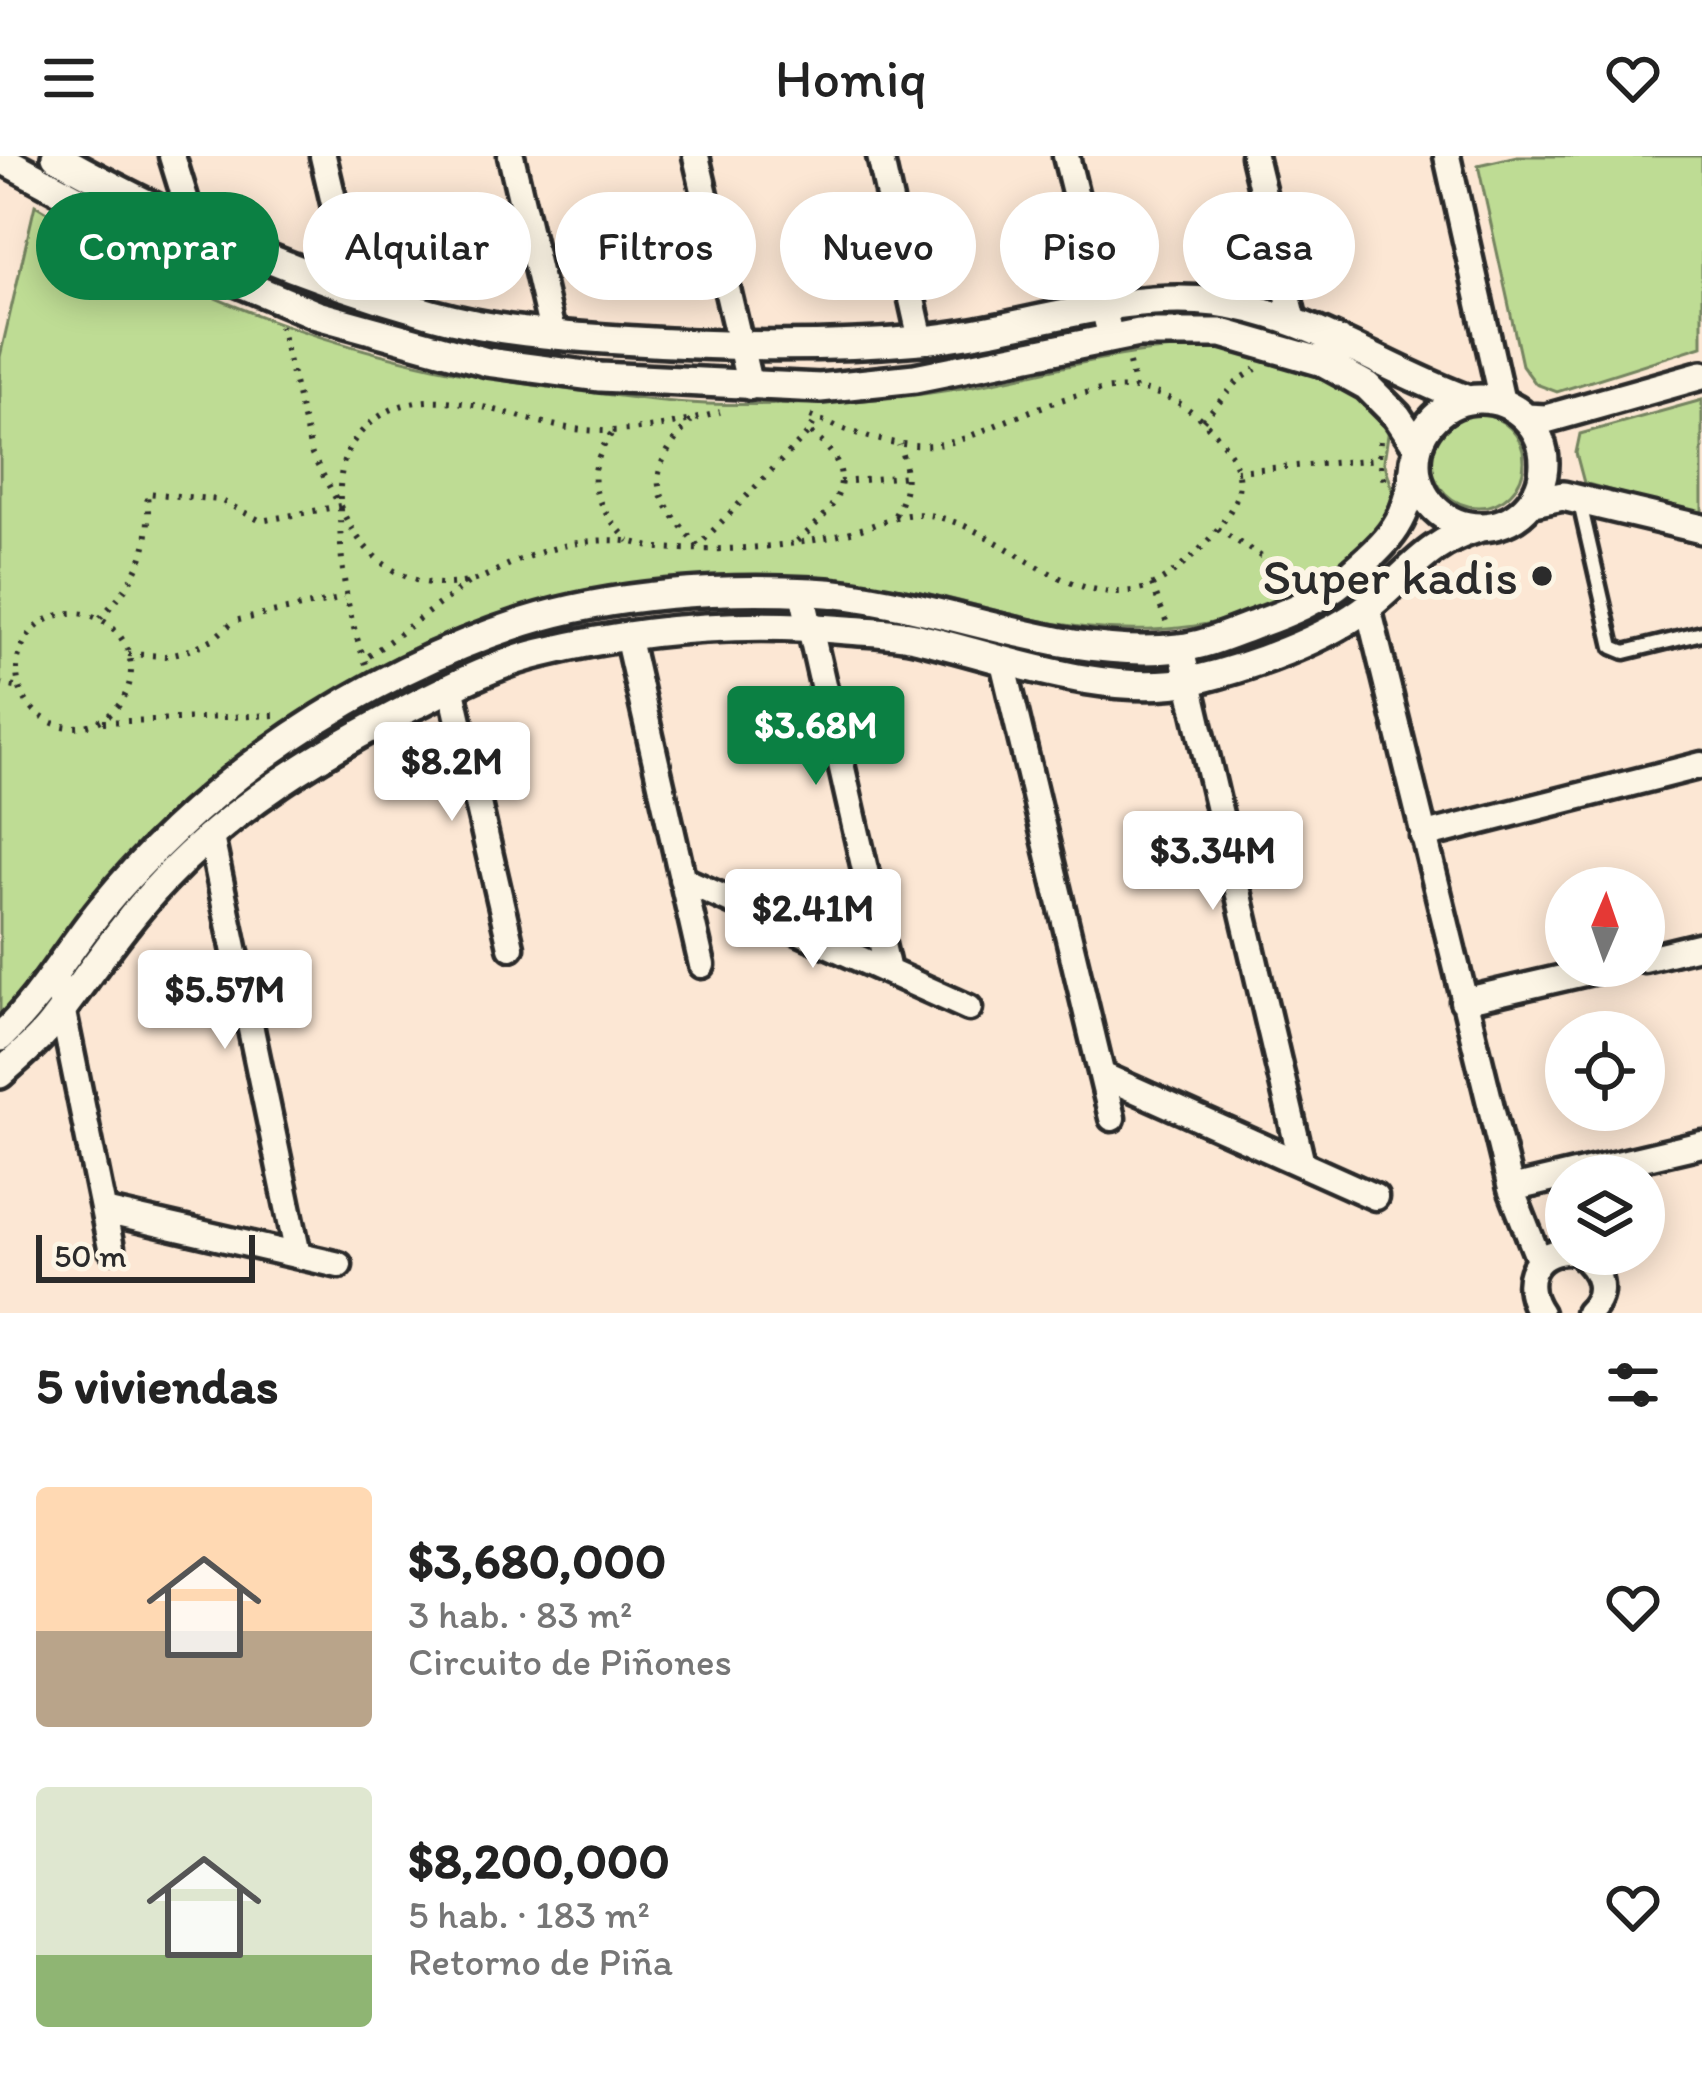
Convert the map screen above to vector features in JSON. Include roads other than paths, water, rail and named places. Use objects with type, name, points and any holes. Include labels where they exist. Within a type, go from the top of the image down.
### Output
[{"type":"street","points":[[56,156],[125,192]]},
{"type":"street","points":[[172,156],[181,192]]},
{"type":"street","points":[[323,156],[331,192]]},
{"type":"street","points":[[512,156],[553,336]]},
{"type":"street","points":[[696,156],[750,387]]},
{"type":"street","points":[[880,156],[921,340]]},
{"type":"street","points":[[1066,156],[1112,338]]},
{"type":"street","points":[[1255,156],[1294,321]]},
{"type":"street","points":[[0,1074],[50,1027],[165,879],[259,794],[340,742],[452,686],[536,654],[627,634],[725,625],[810,627],[914,636],[1003,662],[1140,684],[1190,681],[1282,654],[1368,607],[1413,562],[1448,537],[1518,516],[1533,502],[1545,474],[1542,444],[1514,410],[1447,156]]},
{"type":"street","points":[[0,158],[63,192]]},
{"type":"street","points":[[279,298],[406,343],[487,362],[600,377],[750,387],[820,388],[915,378],[1138,333],[1222,333],[1323,362],[1367,386],[1397,416],[1416,453],[1422,493],[1445,518],[1478,528]]},
{"type":"street","points":[[388,300],[435,315],[553,336],[741,349],[921,340],[1021,327],[1103,306],[1214,302],[1294,321],[1373,355],[1412,379],[1468,400],[1558,416],[1702,375]]},
{"type":"street","points":[[0,1037],[56,973],[101,909],[150,857],[245,772],[333,712],[369,672],[529,621],[623,601],[722,592],[802,592],[907,603],[1058,641],[1174,648],[1287,613],[1332,590],[1392,537],[1412,496],[1416,453],[1437,415],[1468,400]]},
{"type":"street","points":[[1533,502],[1563,496],[1702,529]]},
{"type":"street","points":[[802,592],[888,971]]},
{"type":"street","points":[[1368,607],[1511,1189],[1539,1260]]},
{"type":"street","points":[[627,634],[702,965]]},
{"type":"street","points":[[1174,648],[1190,681],[1302,1164]]},
{"type":"street","points":[[1003,662],[1112,1118]]},
{"type":"street","points":[[452,686],[511,947]]},
{"type":"street","points":[[333,712],[340,742]]},
{"type":"street","points":[[1423,836],[1702,765]]},
{"type":"street","points":[[212,837],[298,1255]]},
{"type":"street","points":[[682,879],[969,1008]]},
{"type":"street","points":[[1665,954],[1702,945]]},
{"type":"street","points":[[56,973],[111,1248]]},
{"type":"street","points":[[1463,1001],[1545,982]]},
{"type":"street","points":[[1102,1076],[1376,1197]]},
{"type":"street","points":[[1511,1189],[1702,1144]]},
{"type":"street","points":[[104,1211],[339,1265]]},
{"type":"street","points":[[1540,1313],[1529,1298],[1528,1278],[1545,1257]]},
{"type":"street","points":[[1588,1313],[1596,1305],[1601,1285],[1598,1275]]},
{"type":"lane","points":[[1580,500],[1613,647],[1625,652],[1702,633]]},
{"type":"place","name":"Super kadis","points":[[1542,576]]}]
